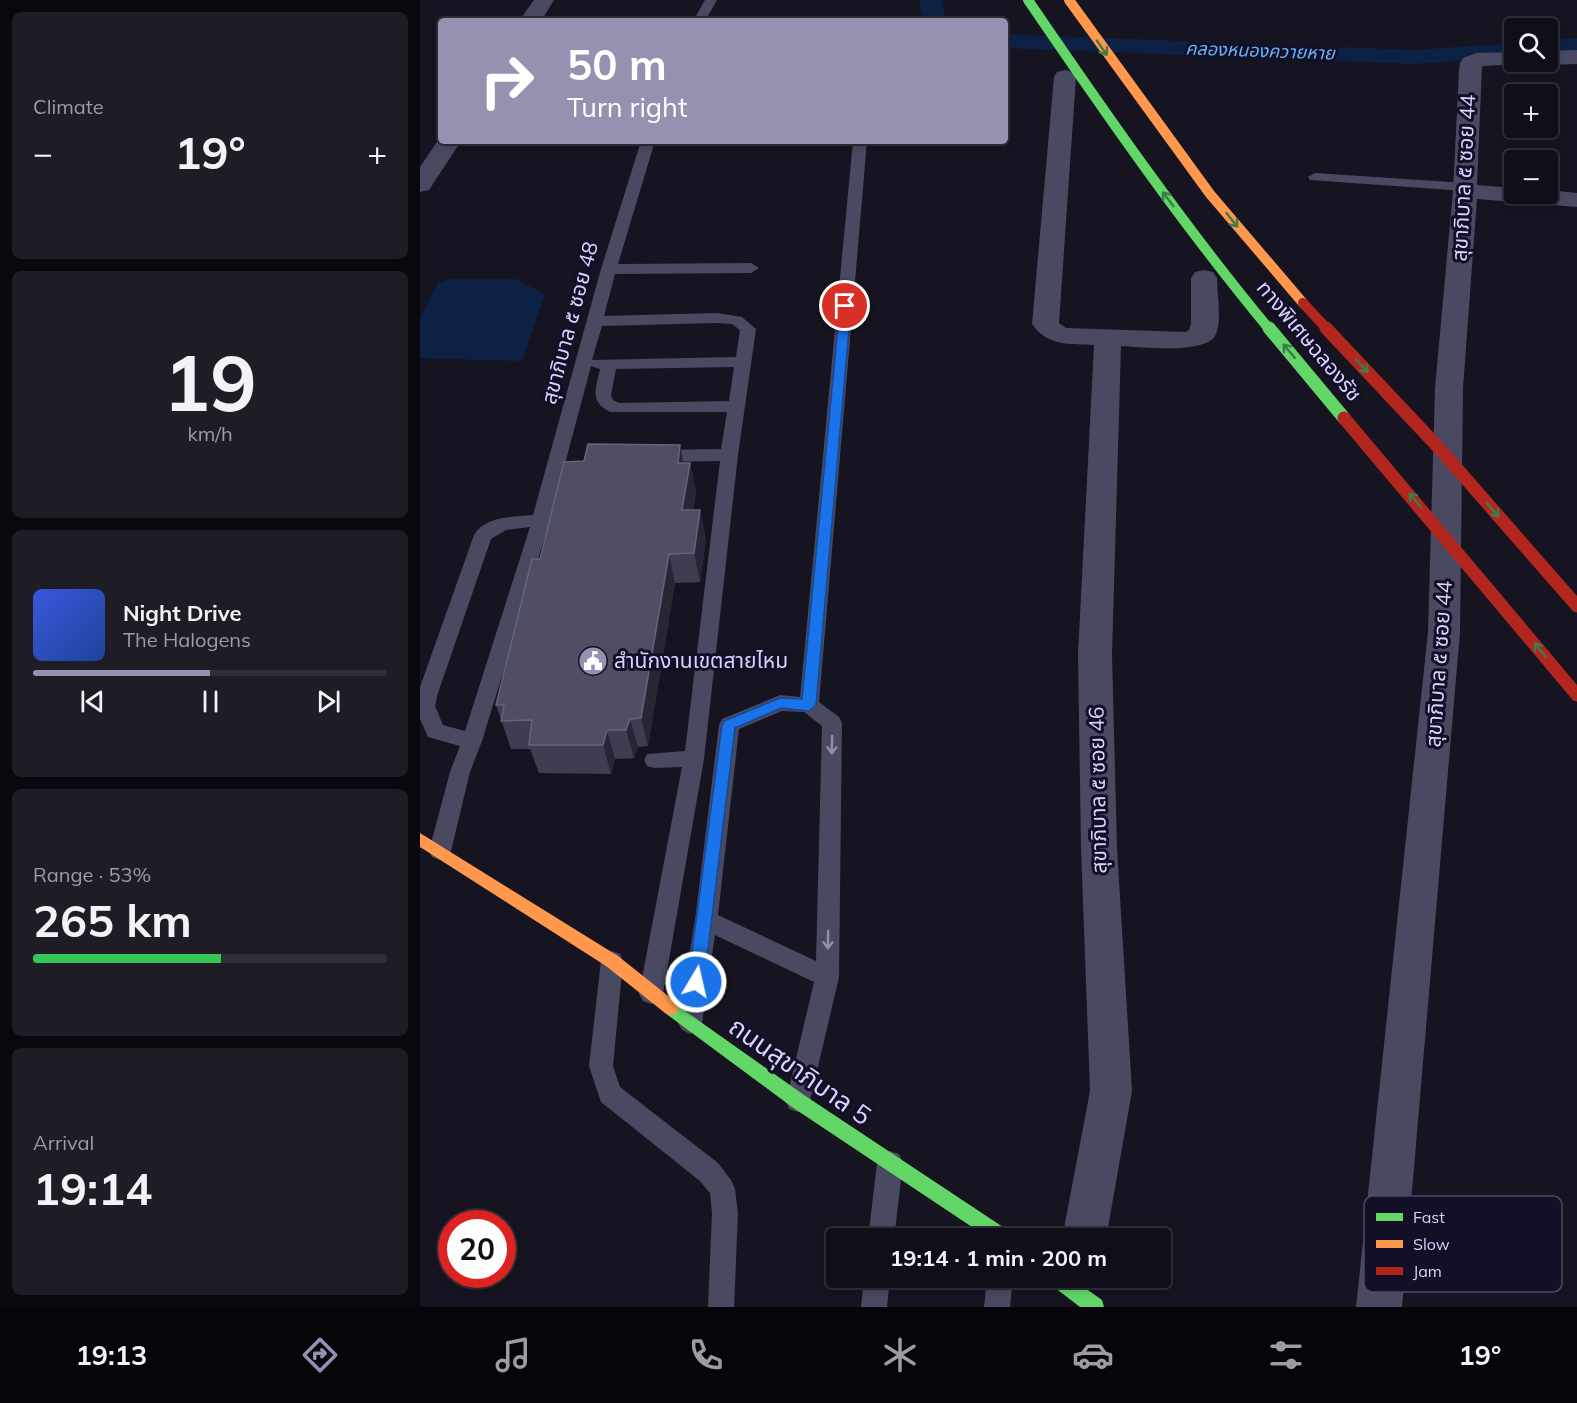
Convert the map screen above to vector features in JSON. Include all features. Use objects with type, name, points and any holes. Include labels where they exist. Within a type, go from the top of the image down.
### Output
[{"type":"main road","name":"ทางพิเศษฉลองรัช","points":[[1028,0],[1113,124],[1223,273],[1577,695]]},
{"type":"main road","name":"ทางพิเศษฉลองรัช","points":[[1069,0],[1144,108],[1263,260],[1439,448],[1577,606]]},
{"type":"main road","name":"ถนนสุขาภิบาล 5","points":[[425,843],[612,961],[651,994],[798,1101],[990,1228]]},
{"type":"street","points":[[532,18],[544,0]]},
{"type":"street","points":[[1558,58],[1577,57]]},
{"type":"street","name":"สุขาภิบาล ๕ ซอย 44","points":[[1390,1196],[1444,632],[1449,388],[1465,189],[1471,63],[1477,60],[1504,59]]},
{"type":"street","points":[[1065,76],[1045,324],[1053,332],[1064,336],[1189,340],[1202,335],[1204,278]]},
{"type":"street","points":[[420,185],[447,144]]},
{"type":"street","points":[[1465,189],[1577,200]]},
{"type":"street","name":"สุขาภิบาล ๕ ซอย 46","points":[[1086,1228],[1110,1091],[1099,848],[1095,654],[1108,339]]},
{"type":"street","name":"สุขาภิบาล ๕ ซอย 44","points":[[1379,1307],[1380,1292]]},
{"type":"lane","points":[[701,18],[711,0]]},
{"type":"lane","name":"สุขาภิบาล ๕ ซอย 48","points":[[425,843],[460,772],[472,741],[541,520],[609,269],[647,144]]},
{"type":"lane","points":[[809,705],[860,144]]},
{"type":"lane","points":[[1315,177],[1465,189]]},
{"type":"lane","points":[[609,269],[751,268]]},
{"type":"lane","points":[[596,321],[736,320],[748,330],[741,362],[729,455],[694,759],[651,994]]},
{"type":"lane","points":[[584,364],[741,362]]},
{"type":"lane","points":[[609,364],[603,394],[606,403],[616,408],[736,406]]},
{"type":"lane","points":[[638,456],[729,455]]},
{"type":"lane","points":[[472,741],[435,731],[425,706],[428,693],[483,535],[502,524],[541,520]]},
{"type":"lane","points":[[690,1023],[706,920],[729,725],[780,703],[809,705],[832,723],[827,976],[798,1101]]},
{"type":"lane","points":[[654,760],[694,759]]},
{"type":"lane","points":[[706,920],[827,976]]},
{"type":"lane","points":[[612,961],[601,1066],[609,1094],[709,1172],[722,1189],[725,1214],[721,1307]]},
{"type":"lane","points":[[882,1228],[890,1163]]},
{"type":"lane","points":[[874,1307],[876,1288]]},
{"type":"lane","points":[[997,1307],[999,1288]]},
{"type":"water","points":[[450,279],[516,279],[545,294],[522,361],[420,358],[420,317],[438,283]]},
{"type":"building","name":"สำนักงานเขตสายไหม","points":[[588,444],[680,445],[678,463],[690,463],[682,510],[700,510],[694,553],[669,554],[641,718],[630,719],[626,730],[607,730],[603,745],[529,745],[532,720],[501,721],[504,705],[496,705],[532,559],[540,559],[564,462],[584,461]]},
{"type":"waterway","name":"คลองหนองควายหาย","points":[[930,0],[934,18]]},
{"type":"waterway","name":"คลองหนองควายหาย","points":[[1008,41],[1414,57],[1504,51]]},
{"type":"waterway","name":"คลองหนองควายหาย","points":[[1558,46],[1577,45]]},
{"type":"traffic: fast","points":[[1028,0],[1113,125],[1223,273],[1344,418]]},
{"type":"traffic: fast","points":[[671,1008],[798,1101],[989,1228]]},
{"type":"traffic: fast","points":[[1069,1288],[1095,1307]]},
{"type":"traffic: slow","points":[[1069,0],[1210,194],[1303,303]]},
{"type":"traffic: slow","points":[[420,839],[612,961],[671,1008]]},
{"type":"traffic: jam","points":[[1303,303],[1439,448],[1577,606]]},
{"type":"traffic: jam","points":[[1344,418],[1577,695]]},
{"type":"place","name":"สำนักงานเขตสายไหม","points":[[593,661]]},
{"type":"route","points":[[696,982],[706,920],[729,725],[780,703],[809,705],[845,306]]}]
